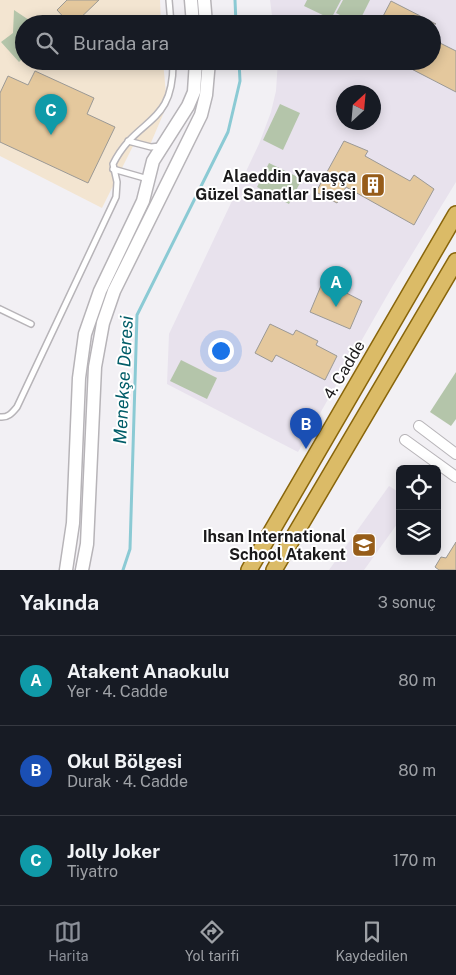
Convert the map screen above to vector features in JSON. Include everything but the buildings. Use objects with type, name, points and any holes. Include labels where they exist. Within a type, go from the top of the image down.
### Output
[{"type":"main road","name":"4. Cadde","points":[[249,570],[456,214]]},
{"type":"main road","points":[[274,570],[456,261]]},
{"type":"street","points":[[191,0],[192,15]]},
{"type":"street","points":[[204,0],[205,15]]},
{"type":"street","points":[[66,570],[73,524],[81,354],[93,310],[136,218],[149,180],[153,161],[188,106],[194,92],[195,70]]},
{"type":"street","points":[[82,570],[87,544],[98,345],[114,291],[201,115],[206,95],[208,70]]},
{"type":"street","points":[[163,145],[171,145],[178,149],[179,160]]},
{"type":"street","points":[[149,180],[160,184],[170,177]]},
{"type":"street","points":[[419,426],[456,454]]},
{"type":"street","points":[[405,440],[456,477]]},
{"type":"lane","points":[[169,0],[170,15]]},
{"type":"lane","points":[[0,417],[4,418],[12,414],[17,407],[116,197],[117,182],[113,169],[117,155],[128,141],[160,114],[169,99],[173,70]]},
{"type":"lane","points":[[128,141],[151,147],[163,145]]},
{"type":"lane","points":[[113,169],[149,180]]},
{"type":"lane","points":[[0,309],[31,324]]},
{"type":"shaded area","points":[[0,0],[160,0],[161,15],[15,15],[15,70],[164,70],[167,105],[150,145],[136,140],[102,208],[0,156]]},
{"type":"shaded area","points":[[270,0],[456,0],[456,182],[392,287],[298,452],[167,384],[169,334],[259,144],[271,112],[276,91],[277,70],[441,70],[441,15],[272,15]]},
{"type":"shaded area","name":"Ihsan International School Atakent","points":[[389,486],[396,490],[396,526],[364,570],[329,570]]},
{"type":"green space","points":[[307,0],[341,0],[333,15],[323,15],[304,6]]},
{"type":"green space","points":[[343,0],[370,0],[362,15],[340,15],[336,13]]},
{"type":"green space","points":[[14,10],[22,15],[15,15],[15,58],[1,42],[13,33]]},
{"type":"green space","points":[[280,104],[300,113],[283,150],[263,140]]},
{"type":"green space","points":[[269,163],[302,179],[289,204],[257,187]]},
{"type":"green space","points":[[181,360],[217,378],[207,399],[170,381]]},
{"type":"green space","points":[[456,372],[456,419],[451,426],[430,412]]},
{"type":"waterway","name":"Menekşe Deresi","points":[[235,0],[236,15]]},
{"type":"waterway","name":"Menekşe Deresi","points":[[123,570],[130,549],[137,315],[228,132],[240,81],[239,70]]},
{"type":"place","name":"Jolly Joker","points":[[51,135]]},
{"type":"place","name":"Alaeddin Yavaşça Güzel Sanatlar Lisesi","points":[[373,185]]},
{"type":"place","name":"Atakent Anaokulu","points":[[336,307]]},
{"type":"place","name":"Okul Bölgesi","points":[[306,449]]},
{"type":"place","name":"Ihsan International School Atakent","points":[[364,545]]}]
